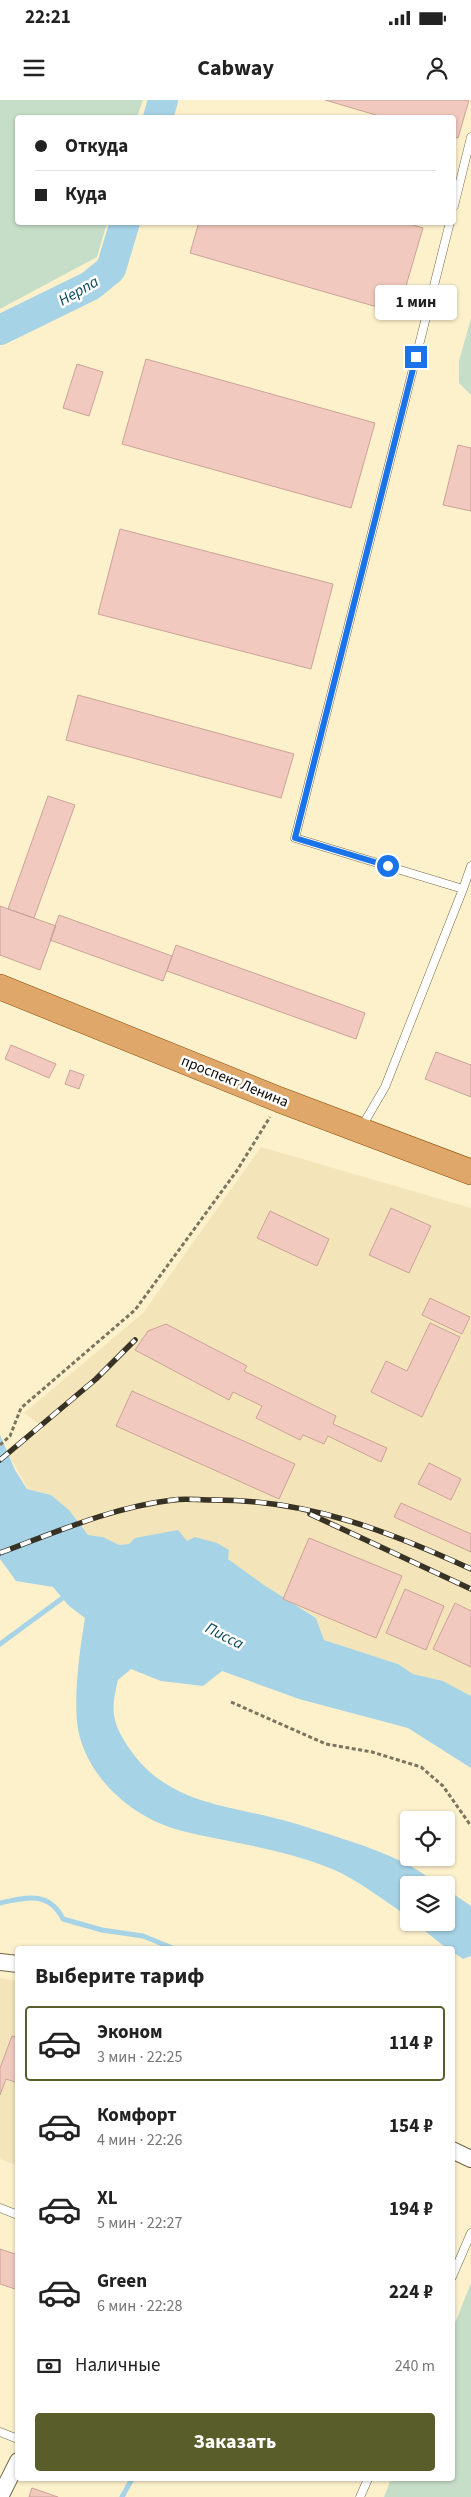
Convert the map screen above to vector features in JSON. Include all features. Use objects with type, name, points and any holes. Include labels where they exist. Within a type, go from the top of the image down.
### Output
[{"type":"main road","name":"проспект Ленина","points":[[0,987],[280,1100],[471,1172]]},
{"type":"street","points":[[0,1962],[15,1964]]},
{"type":"street","points":[[455,2151],[471,2159]]},
{"type":"street","points":[[0,2497],[15,2467]]},
{"type":"lane","points":[[456,198],[471,137]]},
{"type":"lane","points":[[449,225],[295,838],[463,889]]},
{"type":"lane","points":[[359,1131],[385,1087],[471,866]]},
{"type":"lane","points":[[0,2208],[15,2214]]},
{"type":"lane","points":[[455,2270],[471,2233]]},
{"type":"lane","points":[[0,2432],[15,2438]]},
{"type":"lane","points":[[360,2497],[367,2481]]},
{"type":"path","points":[[0,1444],[10,1436],[21,1408],[135,1310],[236,1172],[280,1100]]},
{"type":"path","points":[[231,1702],[326,1744],[372,1752],[421,1767],[443,1786],[471,1826]]},
{"type":"shaded area","points":[[261,1147],[471,1208],[471,1696],[443,1681],[413,1674],[398,1664],[324,1640],[316,1617],[264,1585],[227,1558],[229,1550],[187,1541],[119,1545],[103,1537],[88,1535],[69,1510],[51,1495],[28,1489],[9,1455],[44,1428],[24,1413],[143,1313]]},
{"type":"shaded area","points":[[0,1978],[15,1981],[15,2165],[0,2159]]},
{"type":"green space","points":[[0,100],[143,100],[138,115],[15,115],[15,225],[106,225],[97,257],[0,309]]},
{"type":"green space","points":[[471,318],[471,395],[459,383],[459,361]]},
{"type":"green space","points":[[471,2283],[471,2497],[384,2497],[390,2481],[455,2481],[455,2323]]},
{"type":"water","name":"Писса","points":[[0,1435],[15,1470],[27,1489],[51,1495],[69,1510],[88,1535],[103,1537],[119,1545],[129,1544],[135,1538],[178,1530],[187,1541],[195,1537],[217,1543],[229,1550],[228,1559],[264,1585],[316,1618],[324,1640],[398,1664],[413,1674],[443,1681],[471,1696],[471,1768],[408,1728],[299,1699],[222,1671],[203,1686],[161,1681],[131,1669],[118,1680],[114,1701],[116,1725],[131,1751],[147,1770],[166,1784],[206,1802],[297,1824],[365,1846],[400,1861],[400,1866],[414,1868],[427,1876],[400,1876],[400,1911],[352,1879],[332,1869],[277,1851],[182,1831],[148,1818],[117,1796],[104,1783],[94,1768],[79,1734],[76,1708],[85,1618],[69,1606],[53,1587],[16,1581],[0,1559]]},
{"type":"water","points":[[455,1895],[471,1906],[471,1956],[463,1959],[455,1953],[455,1946],[444,1946],[425,1931],[455,1931]]},
{"type":"building","points":[[325,100],[469,100],[458,138],[456,138],[456,115],[376,115]]},
{"type":"building","points":[[198,225],[413,225],[423,228],[398,313],[190,253]]},
{"type":"building","points":[[146,359],[375,423],[351,508],[122,444]]},
{"type":"building","points":[[77,364],[103,372],[89,416],[63,408]]},
{"type":"building","points":[[458,445],[471,448],[471,511],[443,505]]},
{"type":"building","points":[[120,529],[333,584],[311,669],[98,614]]},
{"type":"building","points":[[78,695],[294,754],[281,798],[66,740]]},
{"type":"building","points":[[48,796],[75,805],[34,918],[8,909]]},
{"type":"building","points":[[0,906],[56,926],[40,970],[0,955]]},
{"type":"building","points":[[59,915],[172,956],[163,981],[50,940]]},
{"type":"building","points":[[176,945],[365,1013],[356,1039],[167,971]]},
{"type":"building","points":[[11,1045],[56,1064],[49,1078],[5,1059]]},
{"type":"building","points":[[436,1052],[471,1065],[471,1097],[425,1079]]},
{"type":"building","points":[[70,1070],[84,1075],[79,1089],[65,1084]]},
{"type":"building","points":[[391,1208],[431,1226],[409,1273],[369,1255]]},
{"type":"building","points":[[270,1211],[329,1239],[317,1266],[257,1238]]},
{"type":"building","points":[[430,1298],[470,1317],[462,1334],[422,1315]]},
{"type":"building","points":[[430,1323],[460,1337],[422,1417],[371,1392],[386,1361],[407,1371]]},
{"type":"building","points":[[166,1324],[247,1366],[244,1371],[336,1416],[333,1424],[387,1448],[381,1462],[328,1436],[324,1444],[303,1435],[300,1440],[256,1418],[262,1406],[233,1392],[229,1400],[135,1350],[148,1331]]},
{"type":"building","points":[[132,1391],[295,1464],[279,1499],[116,1426]]},
{"type":"building","points":[[429,1463],[461,1479],[451,1500],[418,1484]]},
{"type":"building","points":[[401,1503],[471,1534],[471,1552],[394,1517]]},
{"type":"building","points":[[309,1538],[402,1576],[376,1638],[283,1599]]},
{"type":"building","points":[[405,1589],[444,1606],[426,1650],[386,1633]]},
{"type":"building","points":[[455,1603],[471,1611],[471,1667],[433,1649]]},
{"type":"building","points":[[12,2036],[15,2037],[15,2082],[6,2079],[0,2095],[0,2068]]},
{"type":"building","points":[[0,2249],[15,2254],[15,2289],[0,2284]]},
{"type":"building","points":[[32,2488],[58,2497],[29,2497]]},
{"type":"waterway","name":"Нерпа","points":[[159,115],[163,100]]},
{"type":"waterway","name":"Нерпа","points":[[0,330],[90,286],[111,269],[124,225]]},
{"type":"waterway","points":[[0,1644],[68,1594]]},
{"type":"waterway","points":[[0,1903],[28,1898],[44,1900],[51,1904],[63,1919],[102,1930],[143,1936],[168,1946]]},
{"type":"waterway","points":[[122,2497],[131,2481]]},
{"type":"railway","points":[[0,1460],[96,1379],[135,1340]]},
{"type":"railway","points":[[0,1553],[85,1521],[151,1503],[182,1499],[246,1501],[312,1511],[344,1520],[408,1542],[471,1569]]},
{"type":"railway","points":[[310,1514],[471,1589]]},
{"type":"route","points":[[388,866],[295,838],[416,357]]}]
